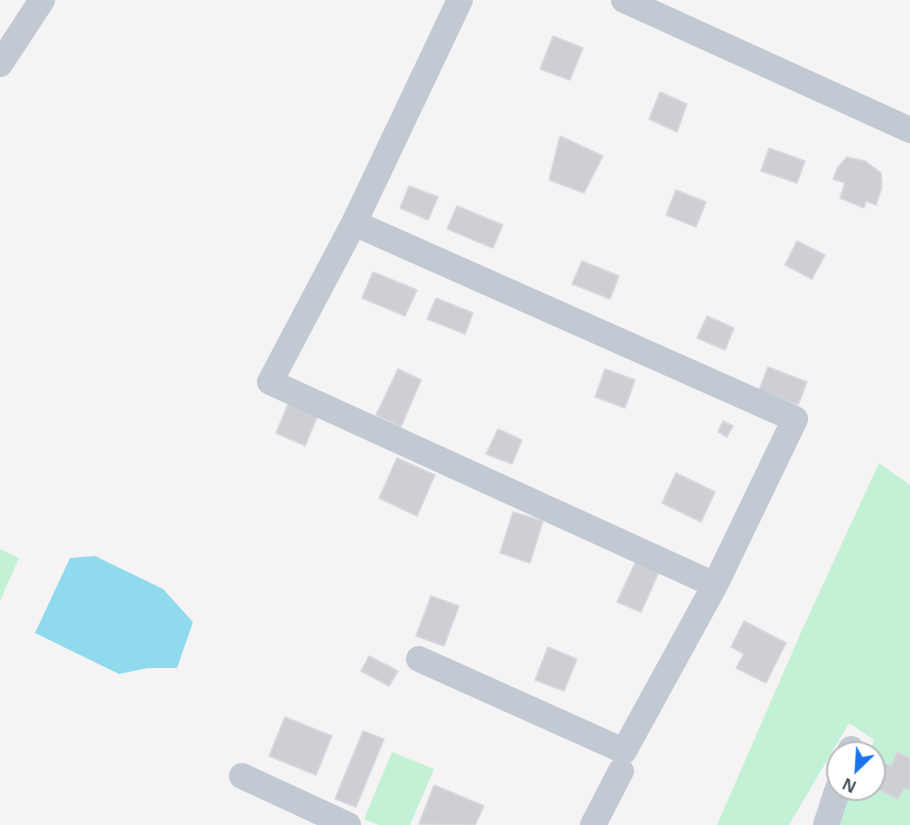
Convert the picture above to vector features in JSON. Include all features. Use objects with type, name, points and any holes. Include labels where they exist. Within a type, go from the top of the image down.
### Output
[{"type":"street","points":[[0,64],[42,0]]},
{"type":"street","points":[[460,0],[354,223],[270,382],[716,585]]},
{"type":"street","points":[[624,0],[910,130]]},
{"type":"street","points":[[354,223],[795,419],[716,585],[624,751],[419,659]]},
{"type":"street","points":[[593,825],[621,771]]},
{"type":"street","points":[[242,776],[348,825]]},
{"type":"street","points":[[826,825],[834,801]]},
{"type":"green space","points":[[879,463],[910,485],[910,825],[835,825],[846,801],[886,801],[886,741],[874,741],[849,723],[838,741],[826,741],[826,762],[789,825],[717,825],[802,630]]},
{"type":"green space","points":[[0,549],[19,558],[0,601]]},
{"type":"green space","points":[[392,752],[434,769],[410,825],[379,825],[364,819]]},
{"type":"water","points":[[95,556],[163,589],[193,622],[177,668],[148,668],[119,674],[35,633],[70,558]]},
{"type":"building","points":[[553,36],[583,48],[570,80],[540,69]]},
{"type":"building","points":[[660,92],[687,104],[677,132],[649,119]]},
{"type":"building","points":[[560,136],[603,156],[584,193],[549,180]]},
{"type":"building","points":[[769,148],[805,161],[797,183],[761,171]]},
{"type":"building","points":[[847,157],[865,161],[881,173],[882,187],[876,205],[866,201],[864,208],[840,198],[845,183],[833,179],[838,167]]},
{"type":"building","points":[[409,186],[438,197],[428,220],[400,208]]},
{"type":"building","points":[[676,190],[706,202],[696,227],[666,215]]},
{"type":"building","points":[[457,206],[503,225],[493,248],[447,229]]},
{"type":"building","points":[[797,241],[825,255],[812,279],[785,265]]},
{"type":"building","points":[[582,261],[619,276],[610,299],[572,284]]},
{"type":"building","points":[[373,272],[417,290],[405,316],[362,298]]},
{"type":"building","points":[[436,298],[473,313],[465,334],[427,319]]},
{"type":"building","points":[[707,316],[734,328],[725,350],[697,338]]},
{"type":"building","points":[[768,367],[807,382],[798,405],[759,390]]},
{"type":"building","points":[[398,369],[421,380],[401,427],[376,415]]},
{"type":"building","points":[[605,369],[635,380],[625,408],[595,397]]},
{"type":"building","points":[[289,402],[318,415],[305,446],[276,433]]},
{"type":"building","points":[[723,421],[733,426],[727,437],[718,432]]},
{"type":"building","points":[[498,429],[522,440],[512,464],[486,454]]},
{"type":"building","points":[[397,458],[435,475],[417,516],[379,498]]},
{"type":"building","points":[[676,473],[715,492],[701,522],[662,503]]},
{"type":"building","points":[[513,512],[543,521],[530,563],[500,553]]},
{"type":"building","points":[[636,561],[659,572],[641,612],[617,602]]},
{"type":"building","points":[[431,596],[459,606],[444,646],[416,636]]},
{"type":"building","points":[[744,621],[786,643],[766,683],[736,668],[744,654],[731,647]]},
{"type":"building","points":[[548,647],[577,659],[564,691],[535,680]]},
{"type":"building","points":[[369,656],[398,671],[389,686],[361,671]]},
{"type":"building","points":[[285,717],[332,736],[316,775],[269,756]]},
{"type":"building","points":[[363,731],[384,739],[356,807],[335,799]]},
{"type":"building","points":[[897,752],[910,758],[910,787],[909,790],[904,788],[898,799],[886,794],[886,764],[891,766]]},
{"type":"building","points":[[434,785],[484,806],[475,825],[419,824]]}]
